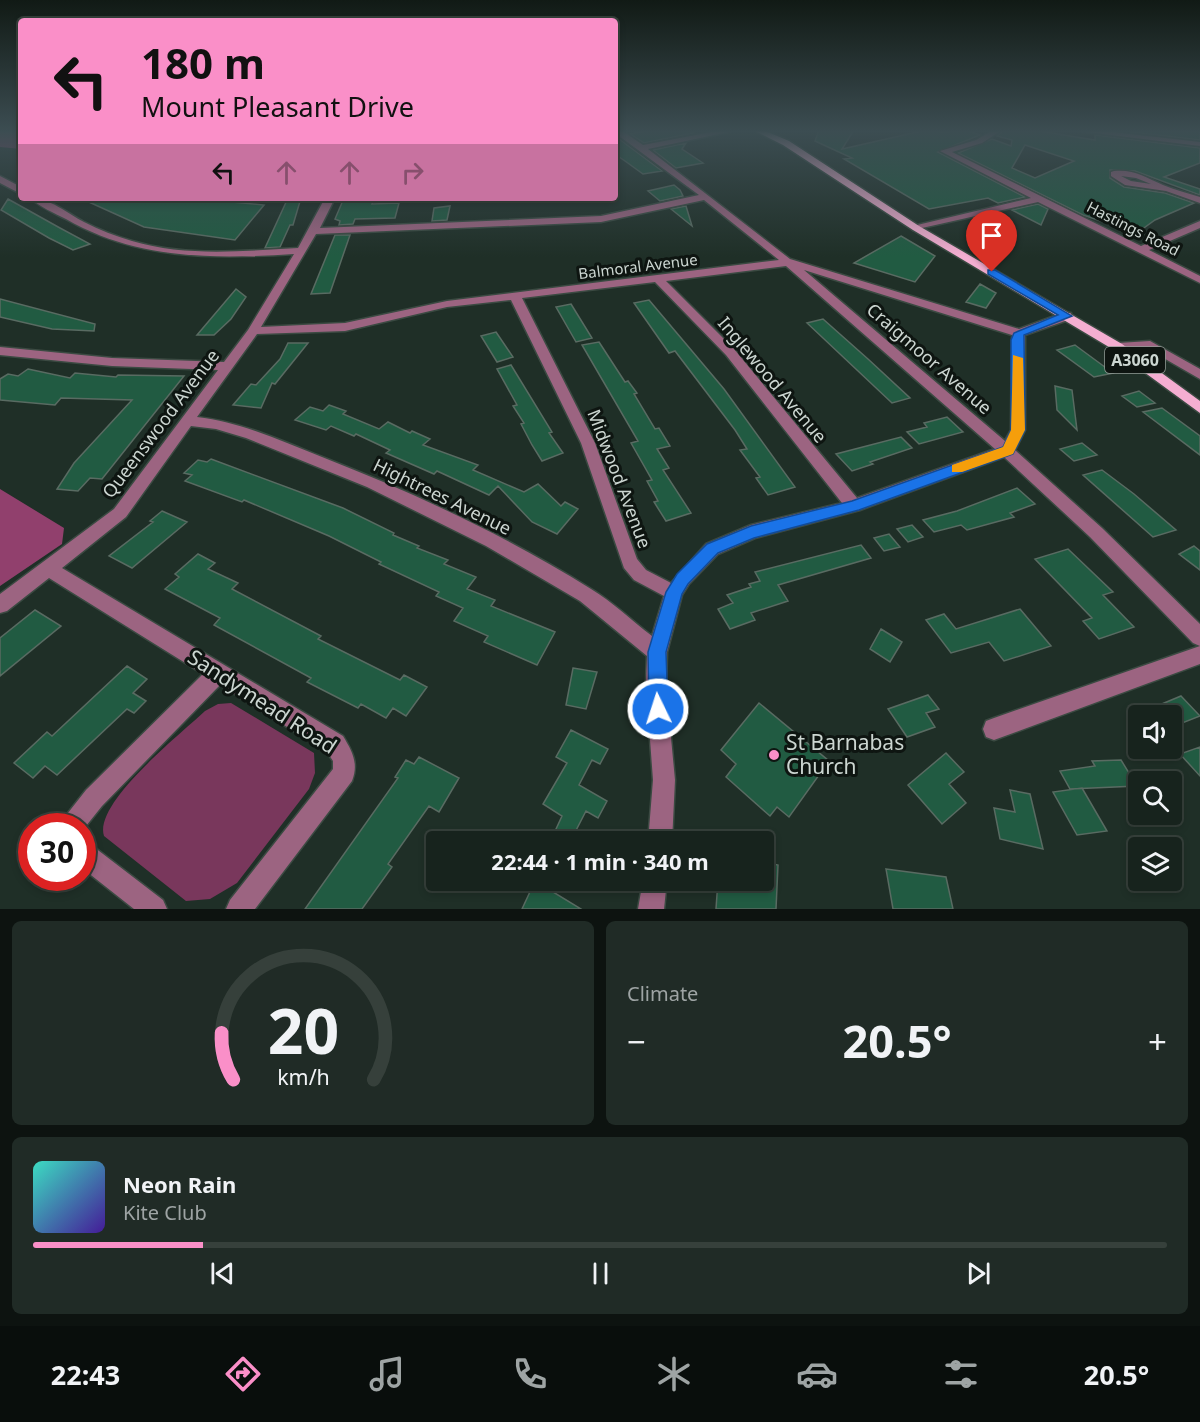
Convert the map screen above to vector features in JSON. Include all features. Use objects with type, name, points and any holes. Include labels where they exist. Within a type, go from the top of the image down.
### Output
[{"type":"main road","name":"A3060","points":[[831,172],[916,228],[1118,348],[1200,408]]},
{"type":"street","name":"Craigmoor Avenue","points":[[673,172],[790,262],[1008,450],[1140,572],[1200,637]]},
{"type":"street","name":"Hastings Road","points":[[986,172],[1200,280]]},
{"type":"street","points":[[0,179],[18,189]]},
{"type":"street","points":[[1158,187],[1200,200]]},
{"type":"street","points":[[314,231],[601,219],[704,197]]},
{"type":"street","points":[[916,228],[1039,199]]},
{"type":"street","points":[[41,201],[109,237],[140,245],[190,252],[242,254],[301,251]]},
{"type":"street","name":"Queenswood Avenue","points":[[0,605],[50,569],[120,513],[253,331],[314,231],[329,201]]},
{"type":"street","points":[[1141,250],[1200,224]]},
{"type":"street","name":"Balmoral Avenue","points":[[253,331],[345,327],[428,307],[790,262],[1019,333]]},
{"type":"street","name":"Inglewood Avenue","points":[[659,280],[730,352],[854,506]]},
{"type":"street","name":"Midwood Avenue","points":[[515,296],[588,444],[630,563],[640,574],[675,592]]},
{"type":"street","points":[[661,831],[664,780],[657,685],[657,652],[675,592],[682,579],[712,549],[751,532],[854,506],[1008,450],[1018,430],[1017,340],[1019,333],[1067,316]]},
{"type":"street","points":[[1118,348],[1150,345],[1200,375]]},
{"type":"street","points":[[0,352],[112,362],[228,366]]},
{"type":"street","name":"Hightrees Avenue","points":[[187,421],[216,424],[251,434],[373,483],[492,541],[586,595],[657,652]]},
{"type":"street","name":"Sandymead Road","points":[[50,569],[335,744],[344,759],[344,773],[239,909]]},
{"type":"street","points":[[994,729],[1200,655]]},
{"type":"street","points":[[82,813],[94,798],[219,672]]},
{"type":"street","points":[[96,863],[154,909]]},
{"type":"street","points":[[651,909],[653,891]]},
{"type":"shaded area","points":[[0,489],[64,528],[62,544],[0,586]]},
{"type":"shaded area","points":[[231,703],[314,753],[315,773],[309,789],[237,883],[210,899],[186,901],[104,836],[104,822],[125,788],[160,752],[205,711],[218,704]]},
{"type":"building","points":[[867,172],[977,172],[1025,197],[998,203],[988,198],[929,209]]},
{"type":"building","points":[[997,172],[1022,172],[1035,178],[1048,172],[1110,172],[1110,178],[1124,187],[1165,193],[1194,203],[1155,220],[1137,233],[1083,215]]},
{"type":"building","points":[[1139,172],[1176,172],[1164,177],[1200,189],[1200,195]]},
{"type":"building","points":[[674,185],[683,196],[660,201],[648,191]]},
{"type":"building","points":[[8,199],[90,244],[73,250],[49,238],[1,210]]},
{"type":"building","points":[[87,201],[221,201],[264,205],[235,240],[144,227]]},
{"type":"building","points":[[287,201],[300,201],[293,225],[290,225],[280,247],[265,248]]},
{"type":"building","points":[[343,201],[373,201],[372,204],[399,203],[395,218],[355,219],[353,224],[339,225],[340,221],[335,219]]},
{"type":"building","points":[[1038,204],[1048,209],[1041,225],[1012,210]]},
{"type":"building","points":[[450,206],[447,220],[432,221],[434,208]]},
{"type":"building","points":[[686,206],[692,226],[671,209]]},
{"type":"building","points":[[335,235],[350,235],[330,293],[311,294]]},
{"type":"building","points":[[901,236],[935,256],[915,282],[854,263]]},
{"type":"building","points":[[980,284],[996,293],[986,308],[966,302]]},
{"type":"building","points":[[236,289],[246,297],[231,319],[214,335],[197,335]]},
{"type":"building","points":[[0,299],[95,324],[94,331],[52,329],[0,317]]},
{"type":"building","points":[[649,300],[724,389],[795,487],[768,495],[756,478],[760,477],[740,450],[747,449],[735,430],[675,351],[669,353],[634,303]]},
{"type":"building","points":[[571,304],[592,338],[576,342],[556,307]]},
{"type":"building","points":[[823,319],[910,398],[892,403],[807,323]]},
{"type":"building","points":[[496,332],[513,357],[497,362],[481,336]]},
{"type":"building","points":[[599,342],[625,382],[628,381],[637,393],[634,394],[655,429],[659,428],[670,446],[657,449],[669,468],[663,470],[691,513],[666,521],[654,502],[658,501],[647,481],[652,480],[631,443],[638,441],[582,345]]},
{"type":"building","points":[[288,343],[308,343],[275,384],[272,383],[261,408],[233,405],[251,384],[256,385],[280,359]]},
{"type":"building","points":[[1075,345],[1113,373],[1094,377],[1057,350]]},
{"type":"building","points":[[511,365],[552,432],[549,433],[563,453],[542,461],[532,445],[521,424],[524,423],[513,406],[517,405],[497,369]]},
{"type":"building","points":[[28,369],[70,378],[75,373],[116,377],[118,375],[184,376],[102,479],[90,478],[78,491],[57,489],[74,463],[132,400],[61,398],[55,405],[0,400],[0,379],[8,374],[18,376]]},
{"type":"building","points":[[1055,386],[1072,390],[1077,430],[1057,410]]},
{"type":"building","points":[[1139,391],[1155,403],[1137,407],[1122,396]]},
{"type":"building","points":[[329,405],[346,411],[343,414],[379,429],[388,422],[410,433],[412,431],[430,439],[423,445],[478,465],[473,470],[524,492],[538,484],[561,506],[565,502],[578,509],[557,534],[532,522],[498,486],[489,495],[437,471],[434,474],[386,453],[390,450],[356,434],[354,436],[331,426],[326,430],[295,420],[310,407],[323,411]]},
{"type":"building","points":[[1162,408],[1200,436],[1200,455],[1143,412]]},
{"type":"building","points":[[947,417],[963,432],[919,444],[907,432],[927,427],[924,423]]},
{"type":"building","points":[[901,437],[912,448],[870,462],[873,464],[852,471],[836,454]]},
{"type":"building","points":[[1082,443],[1097,455],[1074,461],[1060,449]]},
{"type":"building","points":[[211,459],[343,508],[419,546],[417,548],[448,560],[444,564],[476,577],[467,589],[495,600],[491,606],[555,632],[537,665],[484,642],[488,636],[454,621],[463,608],[436,596],[439,592],[379,564],[381,562],[329,536],[244,500],[242,502],[185,481],[192,475],[184,473],[198,460],[207,462]]},
{"type":"building","points":[[1102,470],[1176,530],[1153,537],[1083,475]]},
{"type":"building","points":[[1017,488],[1035,504],[1010,513],[1014,517],[967,530],[961,525],[934,532],[923,520],[957,511]]},
{"type":"building","points":[[162,511],[187,522],[132,568],[109,556],[153,522],[150,521]]},
{"type":"building","points":[[912,525],[923,537],[908,542],[897,529]]},
{"type":"building","points":[[889,534],[900,547],[884,551],[874,538]]},
{"type":"building","points":[[861,545],[871,558],[778,585],[788,601],[751,613],[755,620],[730,629],[718,609],[733,603],[727,595],[751,587],[749,584],[760,581],[755,572]]},
{"type":"building","points":[[1194,546],[1200,551],[1200,570],[1179,554]]},
{"type":"building","points":[[1068,549],[1113,592],[1103,595],[1134,627],[1099,639],[1083,621],[1092,618],[1035,559]]},
{"type":"building","points":[[198,554],[215,563],[208,569],[238,583],[232,589],[321,636],[318,639],[400,680],[404,675],[427,687],[406,716],[393,708],[386,718],[361,704],[358,708],[307,682],[311,678],[214,625],[220,618],[165,589],[179,577],[175,574]]},
{"type":"building","points":[[1020,609],[1051,646],[1004,661],[989,642],[951,653],[926,620],[944,614],[956,629]]},
{"type":"building","points":[[35,610],[61,626],[0,676],[0,638]]},
{"type":"building","points":[[881,629],[902,642],[890,662],[870,649]]},
{"type":"building","points":[[127,666],[147,679],[133,693],[146,701],[134,713],[127,709],[57,775],[45,766],[33,778],[14,763],[47,732],[52,736]]},
{"type":"building","points":[[573,668],[597,672],[586,709],[566,705]]},
{"type":"building","points":[[928,695],[939,709],[926,713],[935,727],[907,737],[888,709]]},
{"type":"building","points":[[1181,696],[1200,716],[1182,723],[1182,705],[1159,705]]},
{"type":"building","name":"St Barnabas Church","points":[[759,703],[829,761],[789,817],[777,807],[770,816],[726,777],[736,764],[721,750]]},
{"type":"building","points":[[571,730],[608,749],[600,764],[592,760],[579,785],[607,801],[598,818],[586,811],[576,831],[555,831],[562,816],[543,804],[567,763],[556,757]]},
{"type":"building","points":[[1200,747],[1200,776],[1182,756],[1182,753]]},
{"type":"building","points":[[946,753],[964,772],[949,784],[966,803],[942,824],[908,785]]},
{"type":"building","points":[[419,757],[459,778],[439,812],[429,806],[388,864],[392,867],[362,909],[305,909],[398,778],[395,777],[406,760],[414,764]]},
{"type":"building","points":[[1121,760],[1128,771],[1128,786],[1070,789],[1060,771],[1095,766],[1092,761]]},
{"type":"building","points":[[1082,788],[1107,831],[1077,835],[1053,792]]},
{"type":"building","points":[[1010,790],[1030,794],[1043,849],[1000,839],[994,808],[1015,812]]},
{"type":"building","points":[[774,864],[778,865],[776,909],[716,909],[717,891],[774,891]]},
{"type":"building","points":[[886,869],[946,877],[953,909],[893,909]]},
{"type":"building","points":[[530,891],[551,891],[581,909],[522,909]]},
{"type":"slow traffic","points":[[957,469],[1008,450],[1018,430],[1017,358]]},
{"type":"place","name":"St Barnabas Church","points":[[774,755]]},
{"type":"route","points":[[658,709],[657,652],[675,592],[682,579],[712,549],[751,532],[854,506],[1008,450],[1018,430],[1017,340],[1019,333],[1067,316],[992,272]]}]
